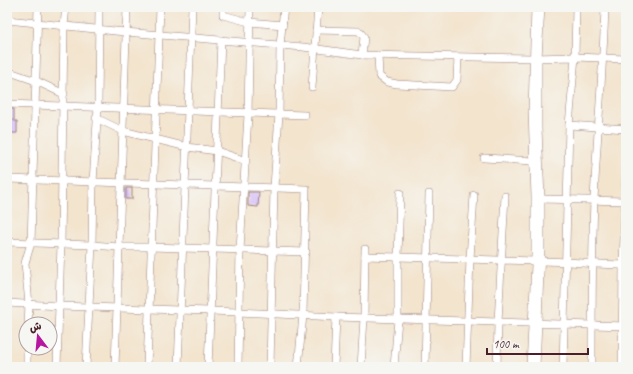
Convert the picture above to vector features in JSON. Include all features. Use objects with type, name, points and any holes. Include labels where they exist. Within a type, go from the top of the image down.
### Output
[{"type":"street","points":[[28,316],[29,304],[25,263],[31,243],[38,7]]},
{"type":"street","points":[[57,367],[61,244],[64,25],[66,7]]},
{"type":"street","points":[[86,367],[92,245],[93,182],[96,118],[98,107],[99,7]]},
{"type":"street","points":[[115,367],[126,7]]},
{"type":"street","points":[[147,367],[160,7]]},
{"type":"street","points":[[178,367],[192,7]]},
{"type":"street","points":[[223,7],[223,15],[249,22],[283,25]]},
{"type":"street","points":[[238,367],[240,250],[248,113],[250,7]]},
{"type":"street","points":[[270,367],[274,251],[274,187],[279,114],[280,45],[284,7]]},
{"type":"street","points":[[312,87],[314,7]]},
{"type":"street","points":[[312,48],[316,30],[318,7]]},
{"type":"street","points":[[530,367],[541,199],[535,58],[535,7]]},
{"type":"street","points":[[538,261],[532,111],[535,58],[541,7]]},
{"type":"street","points":[[563,367],[569,126],[575,57],[576,7]]},
{"type":"street","points":[[592,367],[592,264],[594,200],[605,7]]},
{"type":"street","points":[[7,20],[312,48],[362,55],[535,58],[575,57],[626,59]]},
{"type":"street","points":[[316,30],[359,31],[364,37],[362,55]]},
{"type":"street","points":[[208,367],[221,40]]},
{"type":"street","points":[[378,55],[379,76],[386,82],[396,84],[452,87],[457,80],[458,56]]},
{"type":"street","points":[[7,71],[36,81],[64,94]]},
{"type":"street","points":[[7,104],[305,116]]},
{"type":"street","points":[[96,118],[123,131],[187,147],[217,151],[246,161]]},
{"type":"street","points":[[569,126],[626,129]]},
{"type":"street","points":[[484,158],[534,161]]},
{"type":"street","points":[[7,179],[306,189],[306,252],[303,315],[298,367]]},
{"type":"street","points":[[622,367],[626,180]]},
{"type":"street","points":[[394,367],[398,319],[400,193]]},
{"type":"street","points":[[425,367],[429,194]]},
{"type":"street","points":[[466,367],[474,195]]},
{"type":"street","points":[[497,367],[505,196]]},
{"type":"street","points":[[541,199],[625,201]]},
{"type":"street","points":[[7,242],[119,247],[306,252]]},
{"type":"street","points":[[361,367],[364,318],[365,253],[398,257],[566,261],[592,264],[624,265]]},
{"type":"street","points":[[7,303],[89,308],[624,326]]},
{"type":"street","points":[[334,367],[336,317]]},
{"type":"street","points":[[534,324],[536,367]]},
{"type":"street","points":[[27,356],[27,367]]},
{"type":"building","points":[[7,109],[14,109],[14,121],[17,121],[17,133],[7,133]]},
{"type":"building","points":[[126,188],[132,188],[132,199],[126,199]]},
{"type":"building","points":[[248,192],[259,192],[258,207],[248,206]]}]
